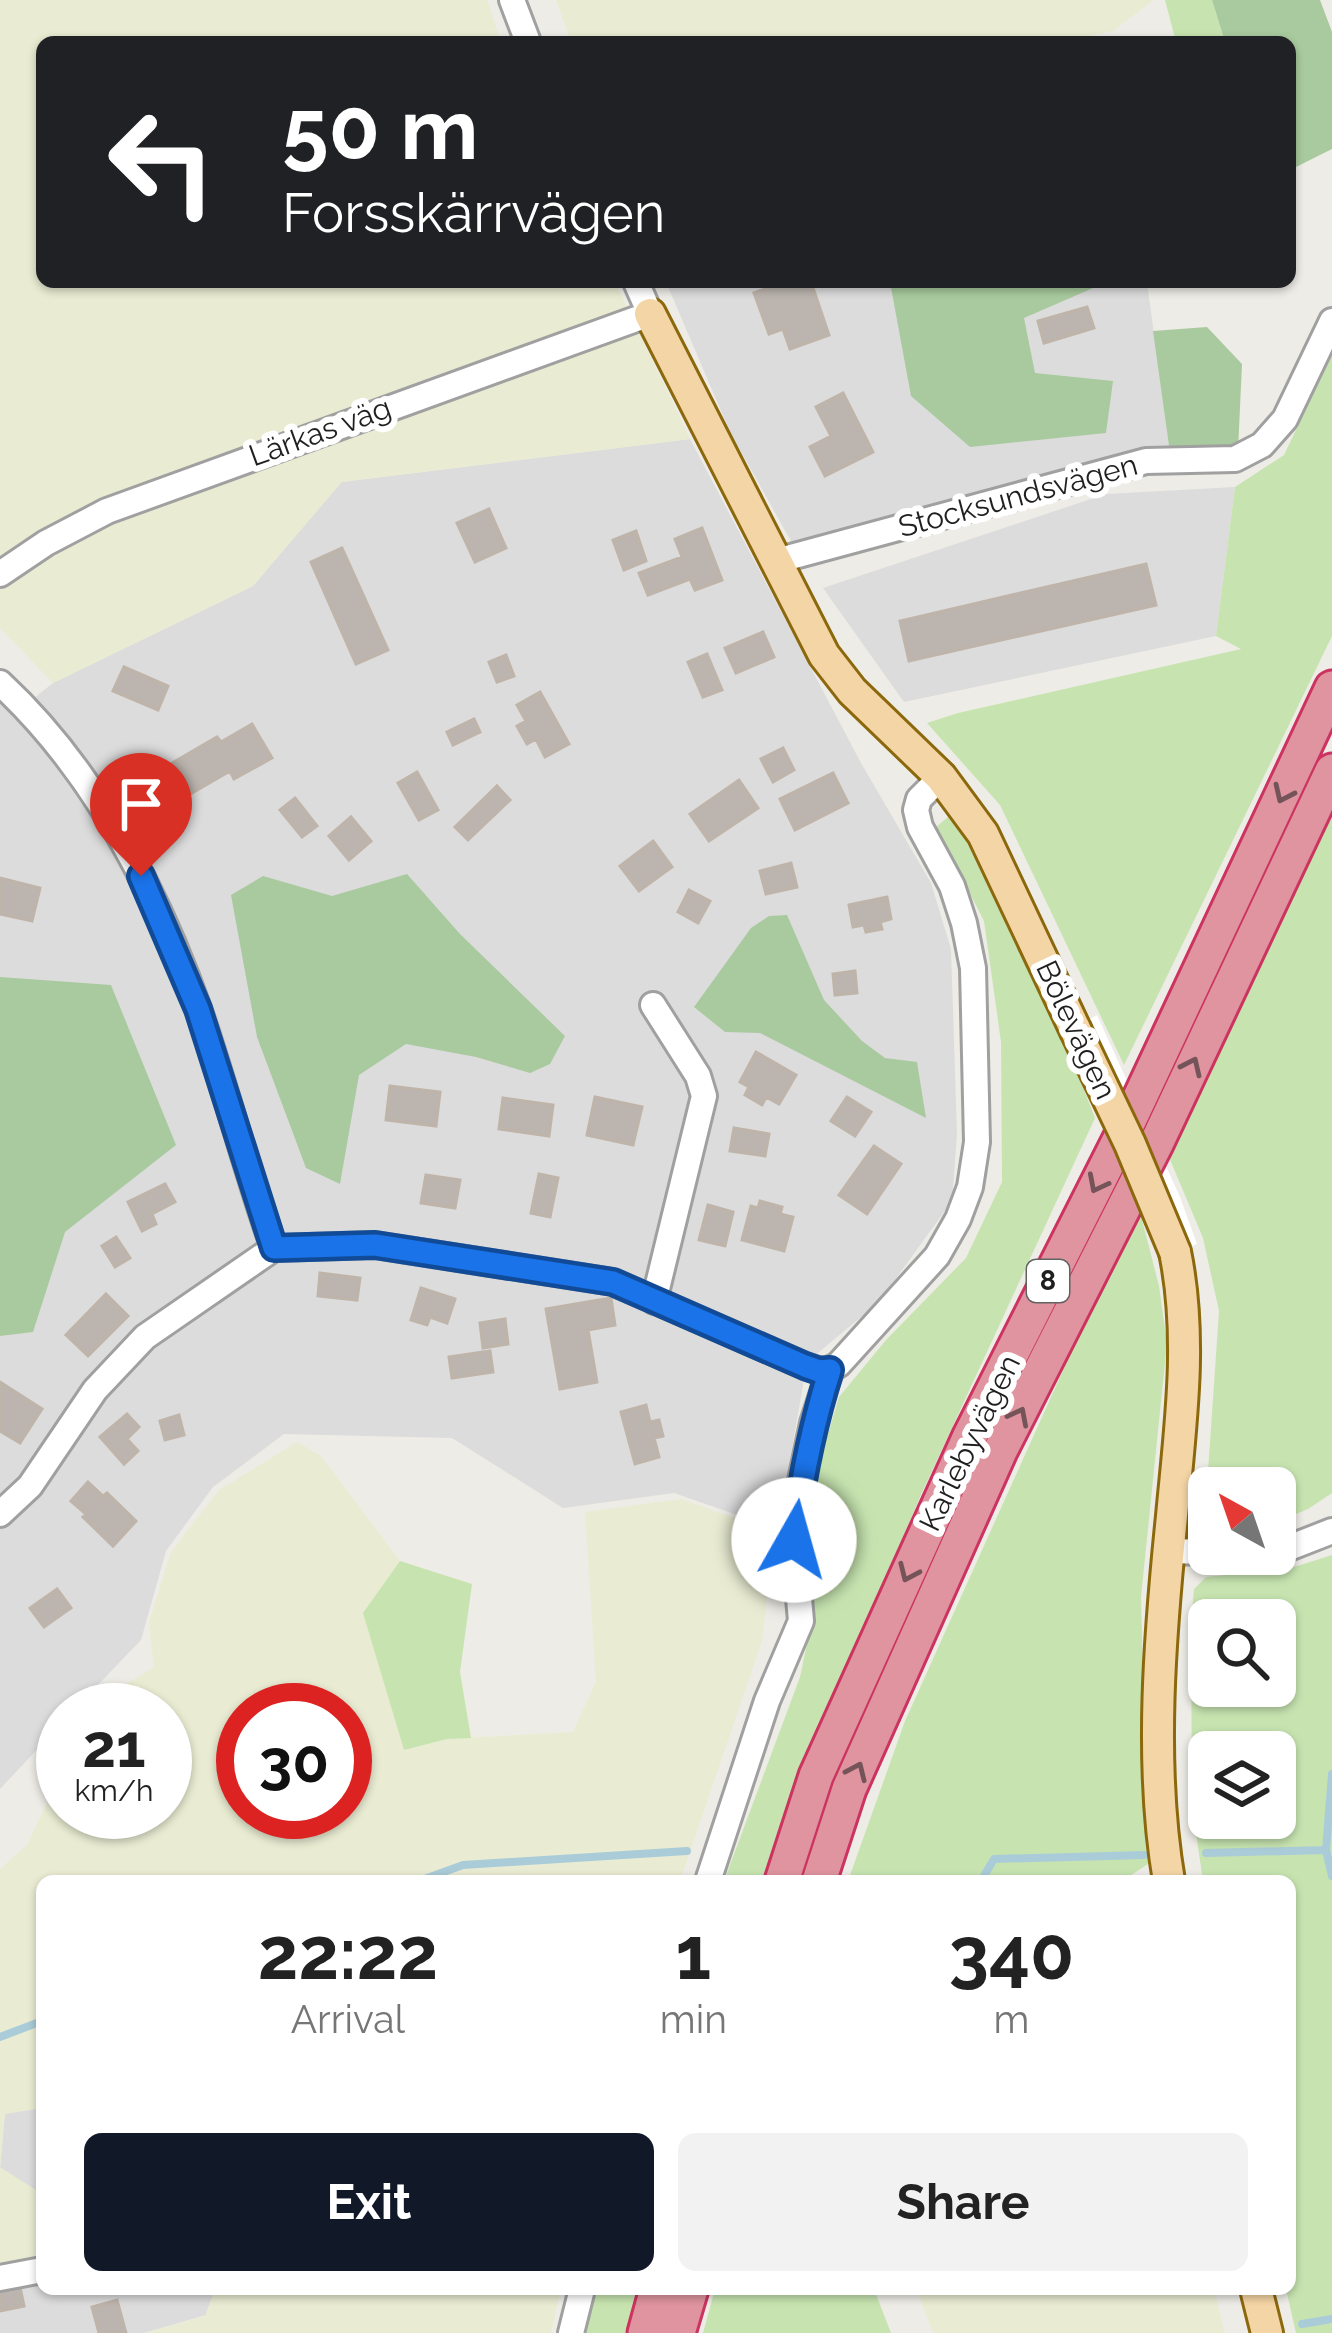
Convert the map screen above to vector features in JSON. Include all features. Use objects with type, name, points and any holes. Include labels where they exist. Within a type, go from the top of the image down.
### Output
[{"type":"highway","name":"Karlebyvägen","points":[[784,1875],[816,1776],[969,1438],[1128,1124],[1332,688]]},
{"type":"highway","name":"Karlebyvägen","points":[[821,1875],[849,1789],[1000,1451],[1156,1144],[1332,771]]},
{"type":"highway","points":[[645,2333],[655,2295]]},
{"type":"highway","points":[[678,2333],[689,2295]]},
{"type":"main road","name":"Bölevägen","points":[[650,314],[824,655],[873,713],[941,777],[983,834],[1130,1144],[1175,1252],[1181,1282],[1183,1406],[1158,1677],[1168,1875]]},
{"type":"main road","points":[[1258,2295],[1267,2333]]},
{"type":"street","points":[[512,0],[526,36]]},
{"type":"street","name":"Bölevägen","points":[[639,288],[650,314]]},
{"type":"street","name":"Lärkas väg","points":[[0,574],[46,543],[107,512],[650,314]]},
{"type":"street","name":"Stocksundsvägen","points":[[776,561],[1146,460],[1235,459],[1262,445],[1285,419],[1332,321]]},
{"type":"street","points":[[0,683],[52,736],[123,837],[198,1009],[274,1248]]},
{"type":"street","points":[[0,1514],[30,1486],[95,1390],[145,1337],[274,1248],[375,1245],[613,1282],[805,1366],[819,1371],[839,1364],[937,1256],[970,1187],[976,1142],[974,968],[952,886],[916,810],[919,799],[941,777]]},
{"type":"street","points":[[653,1005],[698,1076],[704,1096],[654,1301]]},
{"type":"street","points":[[710,1875],[767,1701],[800,1621],[794,1540],[801,1480],[830,1370]]},
{"type":"street","points":[[1296,1546],[1332,1531]]},
{"type":"street","points":[[1168,1551],[1188,1551]]},
{"type":"street","points":[[0,2278],[36,2271]]},
{"type":"street","points":[[571,2333],[580,2295]]},
{"type":"shaded area","points":[[669,288],[1148,288],[1169,446],[792,543],[730,432]]},
{"type":"shaded area","points":[[690,439],[861,763],[931,883],[951,949],[957,1134],[952,1201],[879,1302],[807,1362],[778,1529],[674,1493],[563,1508],[452,1438],[284,1434],[213,1487],[166,1551],[141,1640],[100,1683],[36,1683],[36,1751],[0,1789],[0,703],[13,715],[53,683],[253,586],[341,482]]},
{"type":"shaded area","points":[[1235,487],[1216,636],[904,702],[823,588],[1106,494]]},
{"type":"shaded area","points":[[36,2109],[36,2190],[0,2168],[5,2113]]},
{"type":"shaded area","points":[[36,2257],[36,2295],[213,2295],[206,2315],[144,2333],[0,2333],[0,2265]]},
{"type":"green space","points":[[0,0],[487,0],[499,36],[36,36],[36,288],[618,288],[690,439],[342,482],[253,586],[53,683],[0,628]]},
{"type":"green space","points":[[556,0],[1154,0],[1113,31],[1090,36],[569,36]]},
{"type":"green space","points":[[1165,0],[1212,0],[1223,36],[1174,36]]},
{"type":"green space","points":[[1212,0],[1320,0],[1332,32],[1332,149],[1296,167],[1296,36],[1223,36]]},
{"type":"green space","points":[[891,288],[1093,288],[1024,318],[1035,373],[1113,381],[1106,433],[970,447],[911,396]]},
{"type":"green space","points":[[1207,327],[1242,364],[1238,451],[1169,446],[1153,331]]},
{"type":"green space","points":[[1332,355],[1332,636],[1124,1065],[1000,805],[927,723],[1241,649],[1216,636],[1235,487],[1284,455]]},
{"type":"green space","points":[[1332,804],[1332,1493],[1296,1514],[1296,1467],[1208,1467],[1219,1311],[1203,1238],[1166,1150]]},
{"type":"green space","points":[[948,817],[960,828],[1095,1118],[920,1497],[794,1799],[768,1875],[726,1875],[800,1677],[813,1615],[809,1498],[839,1397],[886,1340],[966,1258],[1002,1182],[1001,1042],[984,921],[936,827]]},
{"type":"green space","points":[[407,874],[460,934],[565,1036],[550,1064],[530,1073],[406,1044],[359,1075],[340,1184],[306,1168],[257,1037],[231,895],[263,876],[332,896]]},
{"type":"green space","points":[[787,915],[824,1000],[885,1058],[917,1062],[926,1118],[760,1033],[725,1032],[694,1007],[751,928],[769,916]]},
{"type":"green space","points":[[0,977],[111,985],[176,1145],[65,1232],[33,1332],[0,1336]]},
{"type":"green space","points":[[1138,1204],[1159,1286],[1167,1343],[1141,1597],[1148,1864],[1131,1875],[850,1875],[905,1721]]},
{"type":"green space","points":[[297,1442],[321,1456],[400,1561],[364,1613],[404,1750],[447,1739],[573,1732],[596,1682],[585,1512],[681,1499],[774,1532],[762,1641],[682,1875],[36,1875],[36,2109],[5,2114],[0,2167],[0,1869],[27,1845],[36,1826],[36,1839],[192,1839],[192,1683],[128,1683],[154,1667],[149,1622],[171,1552],[219,1490]]},
{"type":"green space","points":[[1332,1555],[1332,2333],[1296,2333],[1287,2295],[1296,2295],[1296,1875],[1202,1875],[1197,1839],[1296,1839],[1296,1731],[1192,1731],[1191,1707],[1296,1707],[1296,1599],[1193,1599],[1194,1589],[1206,1577],[1296,1575],[1296,1566]]},
{"type":"green space","points":[[400,1561],[472,1584],[460,1672],[471,1738],[404,1750],[363,1613]]},
{"type":"green space","points":[[0,2167],[36,2190],[36,2257],[0,2264]]},
{"type":"green space","points":[[213,2295],[560,2295],[551,2333],[144,2333],[205,2316]]},
{"type":"green space","points":[[588,2295],[637,2295],[628,2333],[578,2333]]},
{"type":"green space","points":[[713,2295],[876,2295],[891,2333],[703,2333]]},
{"type":"green space","points":[[918,2295],[1216,2295],[1225,2333],[933,2333]]},
{"type":"pier","points":[[1097,1015],[1197,1244],[1160,1259],[1061,1035]]},
{"type":"building","points":[[768,288],[813,288],[829,335],[790,349],[783,329],[769,334],[754,293]]},
{"type":"building","points":[[1087,307],[1094,328],[1044,343],[1038,321]]},
{"type":"building","points":[[843,393],[873,452],[825,476],[810,447],[831,436],[816,407]]},
{"type":"building","points":[[489,509],[506,548],[475,562],[457,523]]},
{"type":"building","points":[[702,528],[722,580],[695,590],[690,579],[648,595],[639,573],[682,557],[675,539]]},
{"type":"building","points":[[636,531],[646,561],[624,570],[613,540]]},
{"type":"building","points":[[342,548],[388,650],[356,664],[311,562]]},
{"type":"building","points":[[1146,564],[1156,605],[909,661],[900,621]]},
{"type":"building","points":[[763,632],[774,657],[736,673],[725,648]]},
{"type":"building","points":[[707,654],[722,690],[703,697],[688,662]]},
{"type":"building","points":[[506,655],[514,676],[497,682],[489,662]]},
{"type":"building","points":[[124,667],[168,686],[158,710],[113,691]]},
{"type":"building","points":[[540,692],[569,744],[545,757],[536,739],[527,744],[517,726],[526,721],[517,705]]},
{"type":"building","points":[[474,719],[480,732],[453,745],[447,732]]},
{"type":"building","points":[[252,724],[272,758],[234,779],[230,771],[180,800],[162,769],[217,737],[221,742]]},
{"type":"building","points":[[783,748],[794,770],[773,782],[761,759]]},
{"type":"building","points":[[417,772],[438,810],[419,820],[398,783]]},
{"type":"building","points":[[833,773],[848,803],[795,830],[780,799]]},
{"type":"building","points":[[739,780],[758,808],[709,841],[690,814]]},
{"type":"building","points":[[497,786],[510,800],[468,840],[455,827]]},
{"type":"building","points":[[295,798],[317,826],[302,837],[280,810]]},
{"type":"building","points":[[351,817],[371,841],[349,860],[329,836]]},
{"type":"building","points":[[653,841],[672,867],[639,891],[620,866]]},
{"type":"building","points":[[791,863],[797,887],[766,894],[760,871]]},
{"type":"building","points":[[0,878],[40,888],[32,921],[0,914]]},
{"type":"building","points":[[689,890],[710,901],[698,923],[678,912]]},
{"type":"building","points":[[887,897],[891,919],[880,922],[882,929],[866,932],[864,925],[853,927],[849,905]]},
{"type":"building","points":[[855,971],[857,993],[835,995],[833,974]]},
{"type":"building","points":[[756,1052],[796,1075],[779,1104],[766,1097],[762,1105],[745,1095],[749,1087],[740,1082]]},
{"type":"building","points":[[390,1086],[440,1092],[436,1126],[386,1120]]},
{"type":"building","points":[[595,1097],[642,1107],[633,1145],[587,1135]]},
{"type":"building","points":[[847,1097],[871,1112],[855,1136],[831,1121]]},
{"type":"building","points":[[503,1098],[553,1105],[549,1136],[499,1129]]},
{"type":"building","points":[[734,1128],[769,1134],[765,1156],[730,1151]]},
{"type":"building","points":[[874,1146],[901,1164],[867,1214],[839,1195]]},
{"type":"building","points":[[539,1174],[558,1178],[550,1217],[531,1213]]},
{"type":"building","points":[[426,1175],[460,1180],[455,1208],[421,1203]]},
{"type":"building","points":[[165,1184],[175,1202],[152,1214],[156,1224],[142,1231],[128,1202]]},
{"type":"building","points":[[760,1201],[782,1207],[780,1214],[793,1217],[784,1251],[742,1240],[751,1206],[758,1208]]},
{"type":"building","points":[[708,1205],[733,1212],[725,1246],[699,1240]]},
{"type":"building","points":[[116,1237],[130,1258],[115,1267],[102,1246]]},
{"type":"building","points":[[320,1273],[360,1278],[357,1300],[318,1296]]},
{"type":"building","points":[[421,1288],[455,1299],[447,1323],[430,1317],[427,1325],[411,1320]]},
{"type":"building","points":[[106,1294],[128,1316],[88,1356],[66,1335]]},
{"type":"building","points":[[611,1298],[615,1325],[588,1330],[597,1382],[560,1389],[546,1309]]},
{"type":"building","points":[[505,1319],[508,1344],[483,1348],[480,1323]]},
{"type":"building","points":[[490,1351],[493,1372],[452,1378],[449,1357]]},
{"type":"building","points":[[0,1382],[42,1409],[20,1443],[0,1431]]},
{"type":"building","points":[[646,1405],[650,1422],[659,1420],[663,1436],[654,1438],[659,1457],[635,1464],[621,1412]]},
{"type":"building","points":[[127,1414],[139,1427],[127,1439],[138,1451],[124,1464],[100,1437]]},
{"type":"building","points":[[179,1415],[184,1435],[165,1440],[160,1421]]},
{"type":"building","points":[[88,1482],[136,1521],[113,1546],[71,1501]]},
{"type":"building","points":[[57,1589],[71,1608],[44,1627],[30,1608]]},
{"type":"building","points":[[20,2287],[24,2306],[0,2311],[0,2290]]},
{"type":"building","points":[[117,2300],[126,2333],[99,2333],[92,2307]]},
{"type":"waterway","points":[[1332,1774],[1326,1850],[1332,1876]]},
{"type":"waterway","points":[[1206,1853],[1326,1850]]},
{"type":"waterway","points":[[436,1875],[463,1865],[687,1851]]},
{"type":"waterway","points":[[985,1875],[994,1859],[1144,1855]]},
{"type":"waterway","points":[[0,2037],[36,2023]]},
{"type":"waterway","points":[[1302,2324],[1332,2319]]},
{"type":"route","points":[[141,876],[198,1009],[274,1248],[375,1245],[613,1282],[805,1366],[830,1370],[813,1423],[794,1540]]}]
